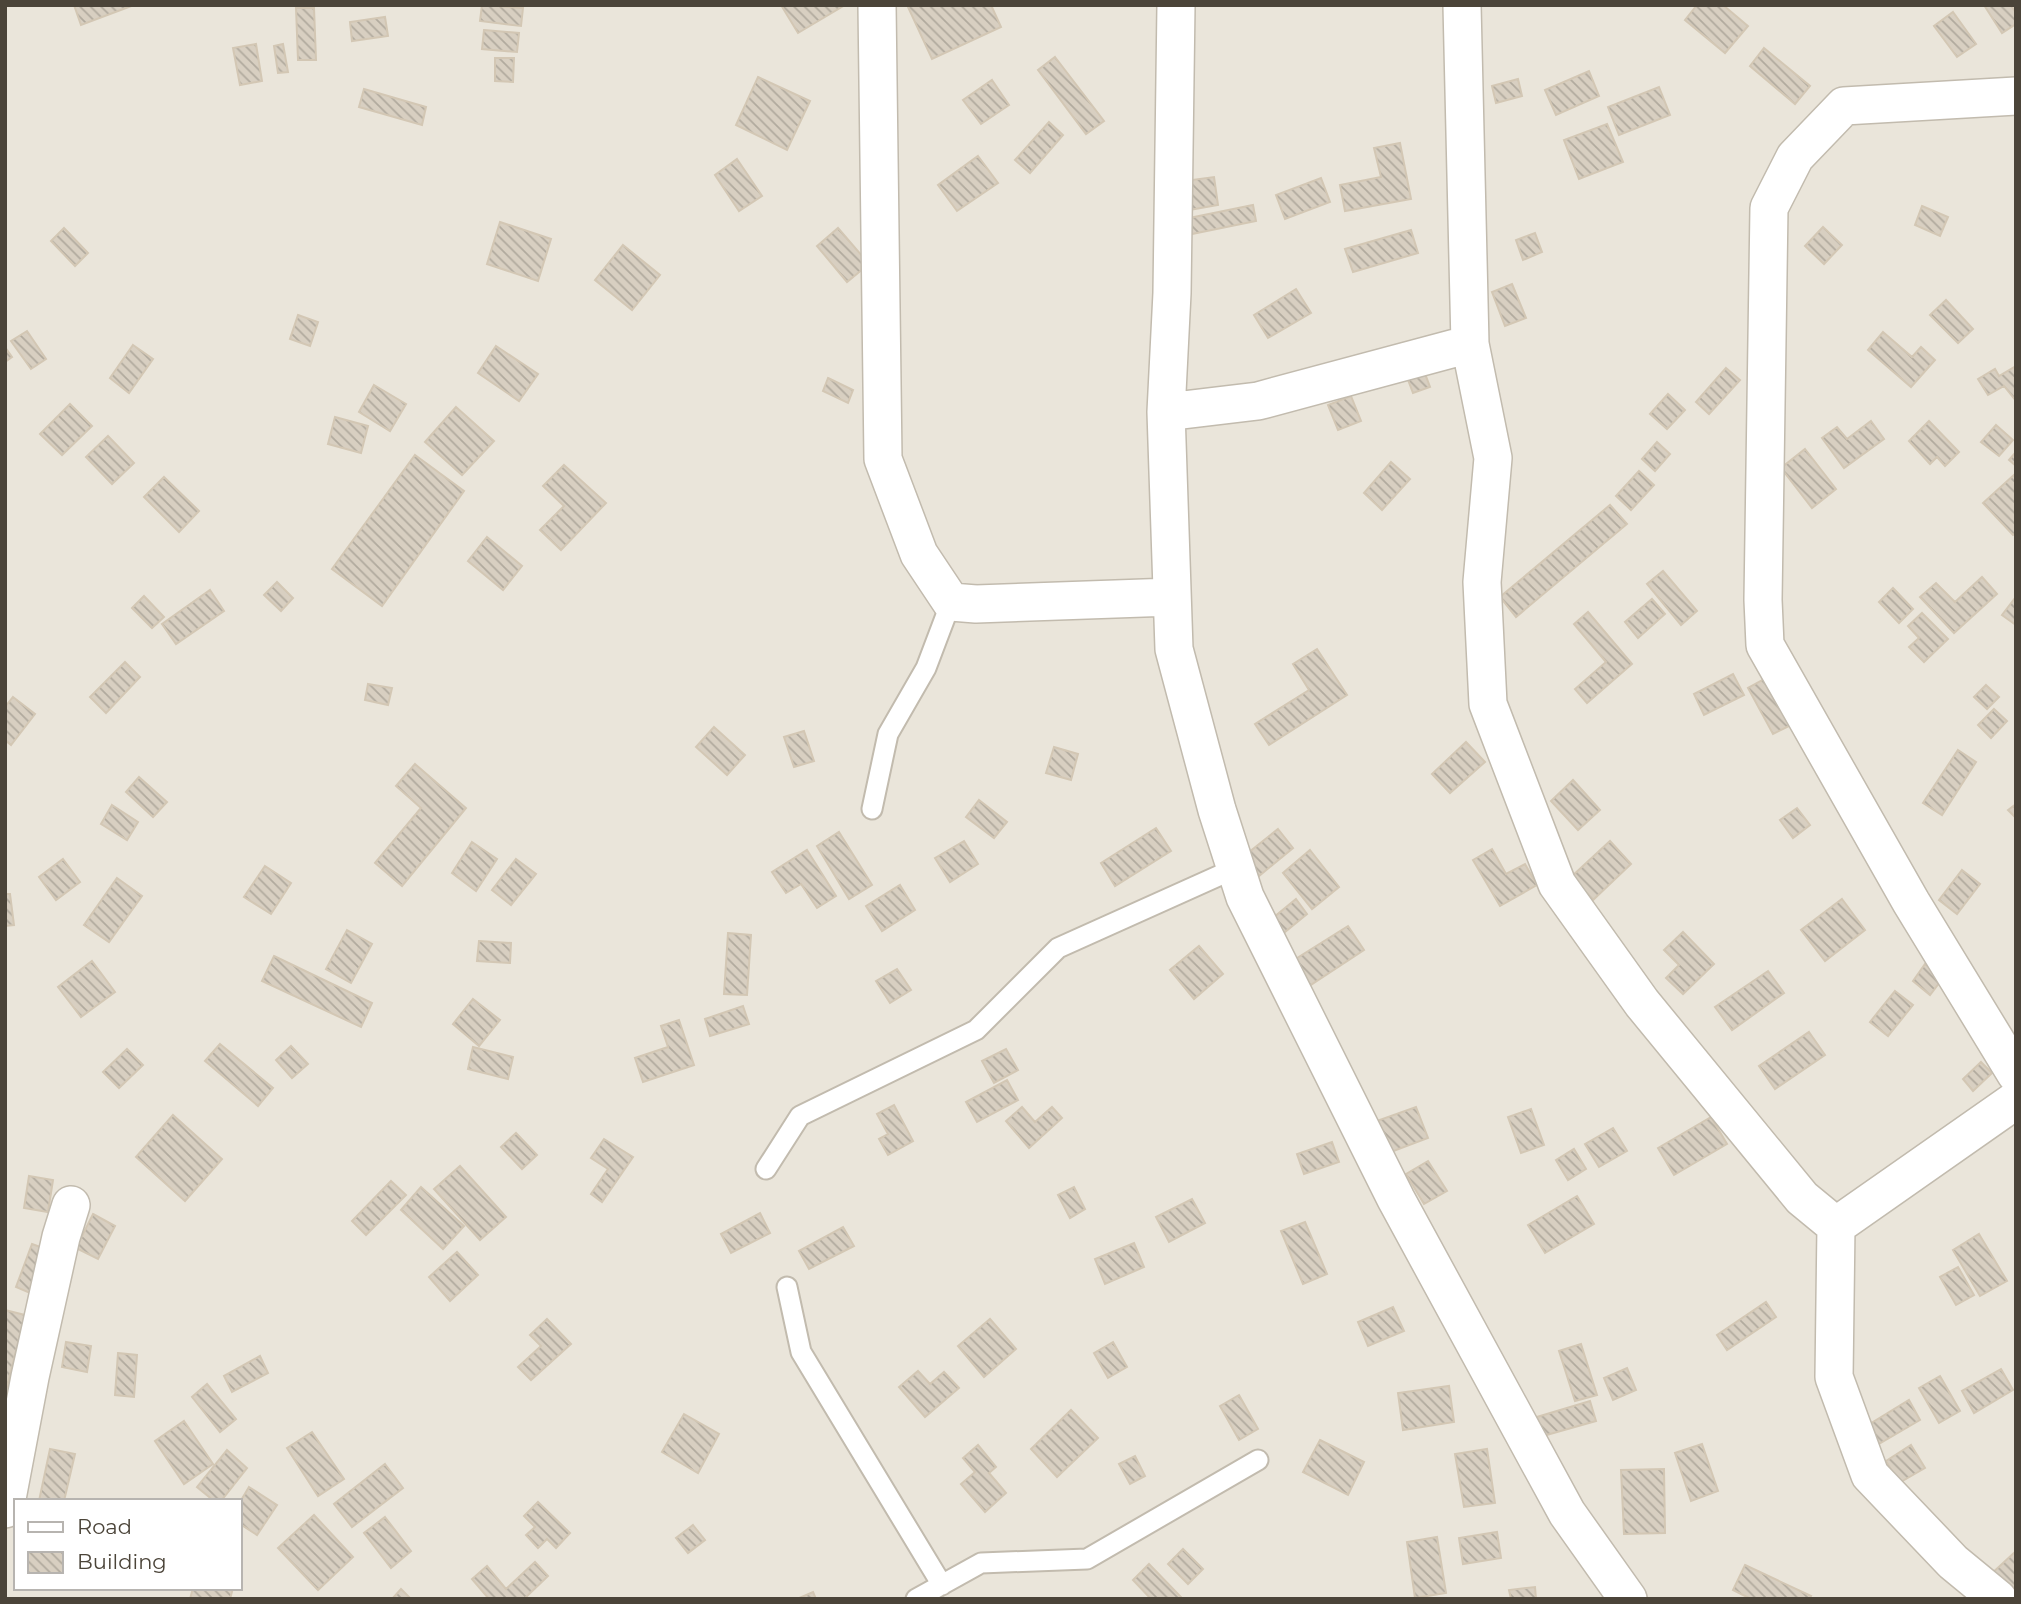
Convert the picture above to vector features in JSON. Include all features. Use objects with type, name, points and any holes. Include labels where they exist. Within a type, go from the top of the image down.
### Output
[{"type":"street","points":[[877,5],[883,459],[919,554],[951,602],[976,604],[1172,597]]},
{"type":"street","points":[[1176,5],[1172,293],[1166,412],[1174,649],[1217,810],[1245,897],[1396,1199],[1567,1513],[1628,1599]]},
{"type":"street","points":[[1462,5],[1470,344],[1493,458],[1482,582],[1488,704],[1557,884],[1660,1025],[1802,1198],[1836,1226]]},
{"type":"street","points":[[2016,96],[1844,106],[1795,157],[1769,208],[1763,600],[1765,645],[1911,902],[2016,1074]]},
{"type":"street","points":[[1166,412],[1258,401],[1470,344]]},
{"type":"street","points":[[1836,1226],[2016,1100]]},
{"type":"street","points":[[5,1509],[30,1377],[61,1237],[71,1205]]},
{"type":"street","points":[[1836,1226],[1834,1377],[1870,1475],[1953,1562],[1998,1599]]},
{"type":"lane","points":[[872,809],[888,734],[926,668],[951,602]]},
{"type":"lane","points":[[766,1168],[800,1116],[976,1030],[1058,948],[1236,867]]},
{"type":"lane","points":[[787,1287],[801,1352],[942,1585]]},
{"type":"lane","points":[[916,1599],[981,1563],[1087,1559],[1258,1460]]},
{"type":"shaded area","points":[[5,5],[2016,5],[2016,1599],[5,1599]]},
{"type":"building","points":[[74,5],[134,5],[81,25]]},
{"type":"building","points":[[482,5],[523,8],[521,26],[480,21]]},
{"type":"building","points":[[781,5],[845,5],[798,33]]},
{"type":"building","points":[[991,5],[1001,27],[932,59],[908,7]]},
{"type":"building","points":[[1697,5],[1723,5],[1748,26],[1725,53],[1685,20]]},
{"type":"building","points":[[1984,5],[2011,5],[2016,13],[2016,24],[2002,33]]},
{"type":"building","points":[[296,8],[314,8],[316,60],[298,60]]},
{"type":"building","points":[[1953,12],[1976,44],[1957,57],[1934,26]]},
{"type":"building","points":[[385,17],[388,36],[352,41],[350,22]]},
{"type":"building","points":[[484,30],[519,33],[517,52],[482,49]]},
{"type":"building","points":[[256,44],[262,81],[240,85],[233,48]]},
{"type":"building","points":[[283,44],[288,72],[278,73],[274,46]]},
{"type":"building","points":[[1764,48],[1810,86],[1795,104],[1750,66]]},
{"type":"building","points":[[1055,57],[1104,121],[1086,134],[1038,70]]},
{"type":"building","points":[[495,58],[514,58],[513,82],[495,81]]},
{"type":"building","points":[[1589,71],[1599,96],[1556,115],[1545,90]]},
{"type":"building","points":[[758,77],[810,101],[787,150],[736,125]]},
{"type":"building","points":[[1518,79],[1522,96],[1496,103],[1492,86]]},
{"type":"building","points":[[992,80],[1009,105],[981,124],[963,100]]},
{"type":"building","points":[[1659,87],[1670,115],[1619,135],[1608,107]]},
{"type":"building","points":[[364,89],[426,107],[422,125],[359,107]]},
{"type":"building","points":[[1049,122],[1063,135],[1030,173],[1015,160]]},
{"type":"building","points":[[1607,124],[1623,162],[1579,179],[1564,140]]},
{"type":"building","points":[[1400,143],[1411,199],[1345,211],[1340,185],[1381,177],[1374,148]]},
{"type":"building","points":[[978,156],[998,183],[957,211],[938,185]]},
{"type":"building","points":[[737,159],[762,196],[739,211],[715,175]]},
{"type":"building","points":[[1214,177],[1218,205],[1189,210],[1184,181]]},
{"type":"building","points":[[1321,178],[1330,202],[1285,219],[1276,195]]},
{"type":"building","points":[[1253,205],[1256,221],[1187,235],[1184,219]]},
{"type":"building","points":[[1922,206],[1948,217],[1940,236],[1915,225]]},
{"type":"building","points":[[500,222],[551,239],[538,281],[487,264]]},
{"type":"building","points":[[1823,227],[1842,245],[1824,264],[1805,246]]},
{"type":"building","points":[[64,228],[88,253],[75,266],[51,241]]},
{"type":"building","points":[[838,228],[869,264],[847,282],[817,246]]},
{"type":"building","points":[[1411,230],[1418,253],[1353,272],[1345,249]]},
{"type":"building","points":[[1535,233],[1542,252],[1523,260],[1516,240]]},
{"type":"building","points":[[623,245],[660,275],[632,310],[595,280]]},
{"type":"building","points":[[1512,284],[1526,318],[1505,326],[1492,292]]},
{"type":"building","points":[[1296,289],[1311,313],[1268,338],[1254,315]]},
{"type":"building","points":[[1946,300],[1973,329],[1958,343],[1930,315]]},
{"type":"building","points":[[298,315],[318,322],[310,346],[290,339]]},
{"type":"building","points":[[27,331],[46,359],[31,369],[11,341]]},
{"type":"building","points":[[1883,332],[1912,357],[1921,347],[1935,360],[1911,387],[1868,350]]},
{"type":"building","points":[[133,345],[153,359],[129,393],[110,378]]},
{"type":"building","points":[[496,346],[538,374],[519,401],[478,373]]},
{"type":"building","points":[[5,347],[12,357],[5,362]]},
{"type":"building","points":[[1421,363],[1430,387],[1413,393],[1404,369]]},
{"type":"building","points":[[2016,366],[2016,401],[2004,386],[1988,395],[1978,379],[1995,369],[1999,376]]},
{"type":"building","points":[[1726,368],[1740,380],[1709,414],[1696,402]]},
{"type":"building","points":[[828,378],[853,390],[848,403],[823,391]]},
{"type":"building","points":[[374,385],[406,404],[390,431],[359,412]]},
{"type":"building","points":[[1668,394],[1685,410],[1667,429],[1650,414]]},
{"type":"building","points":[[1351,396],[1361,421],[1338,430],[1328,405]]},
{"type":"building","points":[[70,404],[92,426],[62,455],[40,434]]},
{"type":"building","points":[[456,407],[494,441],[462,475],[425,442]]},
{"type":"building","points":[[335,417],[368,426],[361,453],[328,444]]},
{"type":"building","points":[[1871,421],[1884,439],[1844,468],[1822,438],[1837,427],[1847,439]]},
{"type":"building","points":[[1929,421],[1959,452],[1945,466],[1937,457],[1930,464],[1909,441]]},
{"type":"building","points":[[1996,425],[2013,440],[1999,456],[1981,442]]},
{"type":"building","points":[[108,436],[134,463],[112,484],[86,457]]},
{"type":"building","points":[[1657,442],[1670,454],[1655,471],[1642,459]]},
{"type":"building","points":[[1805,449],[1836,489],[1812,508],[1781,468]]},
{"type":"building","points":[[2016,452],[2016,466],[2009,460]]},
{"type":"building","points":[[415,455],[464,491],[382,606],[332,569]]},
{"type":"building","points":[[1391,462],[1410,479],[1382,510],[1364,493]]},
{"type":"building","points":[[564,465],[606,503],[561,550],[540,530],[564,506],[543,486]]},
{"type":"building","points":[[1639,471],[1654,485],[1631,510],[1616,496]]},
{"type":"building","points":[[2015,474],[2016,533],[2013,535],[1983,503]]},
{"type":"building","points":[[164,477],[199,511],[179,532],[144,497]]},
{"type":"building","points":[[1610,505],[1627,524],[1516,617],[1500,597]]},
{"type":"building","points":[[487,537],[522,566],[503,590],[468,561]]},
{"type":"building","points":[[1663,571],[1697,611],[1681,625],[1647,584]]},
{"type":"building","points":[[1982,577],[1997,594],[1954,633],[1920,597],[1936,583],[1955,602]]},
{"type":"building","points":[[277,582],[293,598],[281,611],[264,595]]},
{"type":"building","points":[[1893,588],[1913,609],[1899,623],[1879,602]]},
{"type":"building","points":[[210,590],[224,611],[176,644],[162,624]]},
{"type":"building","points":[[144,596],[164,617],[152,628],[132,608]]},
{"type":"building","points":[[1652,599],[1665,614],[1638,638],[1625,622]]},
{"type":"building","points":[[2016,599],[2016,625],[2002,615]]},
{"type":"building","points":[[1588,612],[1632,664],[1587,703],[1575,689],[1606,662],[1574,624]]},
{"type":"building","points":[[1922,613],[1948,639],[1924,662],[1909,647],[1919,638],[1908,626]]},
{"type":"building","points":[[1317,649],[1347,695],[1269,745],[1255,724],[1309,690],[1293,664]]},
{"type":"building","points":[[125,662],[140,677],[106,713],[90,697]]},
{"type":"building","points":[[1733,674],[1744,695],[1704,715],[1694,694]]},
{"type":"building","points":[[1766,678],[1791,725],[1773,734],[1748,688]]},
{"type":"building","points":[[368,684],[392,688],[388,705],[365,700]]},
{"type":"building","points":[[1986,685],[1999,697],[1987,709],[1974,697]]},
{"type":"building","points":[[13,697],[35,714],[11,745],[5,740],[5,707]]},
{"type":"building","points":[[1994,709],[2007,721],[1991,738],[1978,725]]},
{"type":"building","points":[[714,727],[745,755],[727,775],[696,747]]},
{"type":"building","points":[[804,731],[814,761],[794,767],[784,737]]},
{"type":"building","points":[[1466,742],[1485,762],[1450,793],[1432,774]]},
{"type":"building","points":[[1054,747],[1078,754],[1071,780],[1046,773]]},
{"type":"building","points":[[1958,750],[1976,762],[1942,815],[1923,803]]},
{"type":"building","points":[[415,764],[466,808],[402,886],[375,863],[421,808],[396,786]]},
{"type":"building","points":[[139,777],[167,802],[153,817],[126,792]]},
{"type":"building","points":[[1573,780],[1600,810],[1578,830],[1551,801]]},
{"type":"building","points":[[979,800],[1007,822],[994,838],[966,817]]},
{"type":"building","points":[[2016,804],[2016,818],[2008,810]]},
{"type":"building","points":[[112,805],[138,822],[127,840],[101,824]]},
{"type":"building","points":[[1797,808],[1810,825],[1793,838],[1780,820]]},
{"type":"building","points":[[1156,828],[1171,851],[1115,886],[1101,863]]},
{"type":"building","points":[[1278,829],[1293,848],[1259,876],[1243,857]]},
{"type":"building","points":[[839,832],[872,885],[849,899],[817,846]]},
{"type":"building","points":[[964,841],[978,864],[950,882],[935,858]]},
{"type":"building","points":[[1610,841],[1631,864],[1593,900],[1571,877]]},
{"type":"building","points":[[472,842],[497,859],[476,891],[452,873]]},
{"type":"building","points":[[1492,849],[1506,874],[1525,864],[1537,885],[1500,906],[1473,860]]},
{"type":"building","points":[[807,850],[836,896],[817,908],[801,884],[786,893],[772,872]]},
{"type":"building","points":[[1310,850],[1339,887],[1312,909],[1283,873]]},
{"type":"building","points":[[63,859],[80,882],[56,900],[39,877]]},
{"type":"building","points":[[516,859],[536,874],[511,905],[492,890]]},
{"type":"building","points":[[265,866],[291,883],[271,914],[244,897]]},
{"type":"building","points":[[1962,870],[1980,884],[1957,914],[1939,900]]},
{"type":"building","points":[[117,878],[142,896],[109,942],[84,925]]},
{"type":"building","points":[[900,885],[915,910],[882,931],[866,906]]},
{"type":"building","points":[[5,894],[10,894],[14,925],[5,926]]},
{"type":"building","points":[[1296,899],[1307,914],[1280,936],[1268,922]]},
{"type":"building","points":[[1842,899],[1865,930],[1825,961],[1801,930]]},
{"type":"building","points":[[1348,926],[1364,950],[1303,990],[1286,965]]},
{"type":"building","points":[[347,930],[372,944],[351,983],[326,969]]},
{"type":"building","points":[[1683,932],[1714,964],[1683,994],[1666,978],[1679,965],[1664,950]]},
{"type":"building","points":[[728,933],[751,935],[747,995],[724,994]]},
{"type":"building","points":[[479,941],[511,943],[510,963],[477,961]]},
{"type":"building","points":[[1199,946],[1223,974],[1194,999],[1170,970]]},
{"type":"building","points":[[274,956],[372,1003],[361,1027],[262,981]]},
{"type":"building","points":[[92,961],[115,992],[81,1017],[58,987]]},
{"type":"building","points":[[1925,964],[1943,978],[1930,995],[1913,981]]},
{"type":"building","points":[[897,969],[911,990],[890,1003],[876,981]]},
{"type":"building","points":[[1768,971],[1784,993],[1732,1030],[1715,1007]]},
{"type":"building","points":[[1895,991],[1913,1005],[1888,1036],[1870,1022]]},
{"type":"building","points":[[473,999],[500,1020],[479,1046],[453,1024]]},
{"type":"building","points":[[743,1006],[749,1024],[710,1036],[705,1019]]},
{"type":"building","points":[[679,1020],[694,1065],[643,1082],[635,1058],[668,1047],[661,1026]]},
{"type":"building","points":[[1809,1032],[1825,1055],[1775,1089],[1759,1066]]},
{"type":"building","points":[[220,1044],[273,1088],[258,1106],[205,1061]]},
{"type":"building","points":[[291,1046],[308,1064],[292,1078],[276,1060]]},
{"type":"building","points":[[473,1047],[513,1057],[508,1079],[468,1069]]},
{"type":"building","points":[[127,1049],[143,1065],[119,1088],[103,1072]]},
{"type":"building","points":[[1006,1049],[1018,1070],[994,1083],[982,1061]]},
{"type":"building","points":[[1981,1062],[1992,1073],[1973,1091],[1963,1079]]},
{"type":"building","points":[[1007,1080],[1018,1100],[977,1122],[966,1102]]},
{"type":"building","points":[[894,1105],[913,1141],[888,1155],[879,1139],[888,1134],[877,1114]]},
{"type":"building","points":[[1022,1107],[1035,1122],[1052,1107],[1062,1118],[1029,1148],[1006,1121]]},
{"type":"building","points":[[1416,1107],[1428,1138],[1383,1155],[1371,1123]]},
{"type":"building","points":[[1531,1109],[1544,1145],[1521,1153],[1508,1117]]},
{"type":"building","points":[[173,1115],[222,1159],[185,1201],[136,1157]]},
{"type":"building","points":[[1711,1117],[1727,1144],[1674,1175],[1658,1148]]},
{"type":"building","points":[[1613,1128],[1627,1151],[1599,1167],[1585,1144]]},
{"type":"building","points":[[516,1133],[537,1155],[522,1169],[501,1147]]},
{"type":"building","points":[[604,1139],[633,1157],[602,1202],[591,1194],[608,1169],[591,1158]]},
{"type":"building","points":[[1332,1142],[1339,1162],[1304,1174],[1297,1154]]},
{"type":"building","points":[[1574,1149],[1586,1169],[1568,1180],[1556,1160]]},
{"type":"building","points":[[1428,1161],[1447,1191],[1424,1204],[1406,1174]]},
{"type":"building","points":[[460,1166],[506,1217],[480,1240],[434,1189]]},
{"type":"building","points":[[29,1176],[53,1180],[48,1212],[24,1208]]},
{"type":"building","points":[[391,1181],[406,1195],[366,1235],[352,1221]]},
{"type":"building","points":[[421,1187],[464,1226],[443,1249],[401,1210]]},
{"type":"building","points":[[1074,1187],[1085,1209],[1070,1218],[1058,1195]]},
{"type":"building","points":[[1577,1196],[1594,1224],[1545,1253],[1528,1225]]},
{"type":"building","points":[[1192,1199],[1205,1223],[1169,1242],[1156,1217]]},
{"type":"building","points":[[760,1213],[770,1233],[731,1253],[721,1234]]},
{"type":"building","points":[[93,1214],[115,1226],[98,1259],[76,1248]]},
{"type":"building","points":[[1305,1222],[1327,1274],[1303,1284],[1281,1231]]},
{"type":"building","points":[[843,1227],[854,1246],[809,1269],[799,1251]]},
{"type":"building","points":[[1979,1234],[2007,1281],[1980,1296],[1953,1250]]},
{"type":"building","points":[[1134,1243],[1144,1267],[1105,1284],[1095,1259]]},
{"type":"building","points":[[32,1244],[46,1249],[30,1293],[16,1287]]},
{"type":"building","points":[[457,1252],[478,1275],[450,1301],[429,1277]]},
{"type":"building","points":[[1958,1267],[1974,1295],[1956,1305],[1940,1277]]},
{"type":"building","points":[[1766,1302],[1776,1317],[1727,1350],[1717,1335]]},
{"type":"building","points":[[1393,1307],[1404,1331],[1368,1346],[1358,1322]]},
{"type":"building","points":[[5,1310],[25,1315],[5,1395]]},
{"type":"building","points":[[547,1319],[571,1344],[531,1380],[518,1367],[541,1346],[530,1335]]},
{"type":"building","points":[[990,1319],[1016,1349],[984,1377],[958,1346]]},
{"type":"building","points":[[66,1342],[91,1346],[87,1372],[62,1367]]},
{"type":"building","points":[[1113,1342],[1127,1367],[1108,1378],[1094,1353]]},
{"type":"building","points":[[1581,1344],[1597,1395],[1575,1401],[1559,1351]]},
{"type":"building","points":[[118,1353],[137,1355],[134,1397],[115,1395]]},
{"type":"building","points":[[260,1356],[268,1373],[232,1392],[224,1376]]},
{"type":"building","points":[[1627,1368],[1636,1390],[1613,1400],[1604,1378]]},
{"type":"building","points":[[2001,1369],[2013,1390],[1974,1413],[1962,1391]]},
{"type":"building","points":[[918,1371],[930,1384],[944,1372],[959,1388],[925,1417],[899,1387]]},
{"type":"building","points":[[1940,1376],[1960,1411],[1939,1423],[1919,1388]]},
{"type":"building","points":[[207,1384],[236,1419],[220,1432],[192,1397]]},
{"type":"building","points":[[1449,1386],[1454,1422],[1403,1430],[1398,1393]]},
{"type":"building","points":[[1239,1395],[1258,1429],[1239,1440],[1220,1406]]},
{"type":"building","points":[[1909,1400],[1920,1420],[1879,1444],[1868,1425]]},
{"type":"building","points":[[1590,1401],[1596,1421],[1543,1436],[1537,1417]]},
{"type":"building","points":[[1071,1410],[1098,1438],[1057,1477],[1031,1449]]},
{"type":"building","points":[[684,1414],[719,1434],[698,1473],[662,1452]]},
{"type":"building","points":[[184,1421],[213,1464],[184,1484],[155,1441]]},
{"type":"building","points":[[312,1432],[344,1479],[318,1496],[287,1448]]},
{"type":"building","points":[[1320,1440],[1364,1462],[1348,1495],[1303,1472]]},
{"type":"building","points":[[1702,1444],[1718,1491],[1691,1501],[1675,1453]]},
{"type":"building","points":[[978,1445],[996,1467],[989,1473],[1006,1493],[985,1512],[961,1484],[975,1472],[963,1458]]},
{"type":"building","points":[[1911,1445],[1925,1468],[1899,1483],[1886,1461]]},
{"type":"building","points":[[50,1449],[75,1454],[64,1499],[39,1499]]},
{"type":"building","points":[[1487,1449],[1495,1503],[1464,1507],[1455,1454]]},
{"type":"building","points":[[227,1450],[247,1468],[223,1499],[212,1499],[197,1487]]},
{"type":"building","points":[[1135,1456],[1145,1476],[1130,1484],[1119,1464]]},
{"type":"building","points":[[385,1464],[403,1488],[352,1527],[334,1504]]},
{"type":"building","points":[[1664,1469],[1665,1533],[1624,1534],[1621,1470]]},
{"type":"building","points":[[249,1487],[277,1505],[257,1535],[242,1525],[242,1499]]},
{"type":"building","points":[[538,1502],[570,1533],[556,1548],[547,1539],[538,1548],[526,1535],[535,1527],[524,1516]]},
{"type":"building","points":[[314,1515],[353,1557],[318,1590],[278,1548]]},
{"type":"building","points":[[385,1517],[411,1551],[391,1568],[364,1533]]},
{"type":"building","points":[[693,1525],[705,1540],[688,1553],[676,1538]]},
{"type":"building","points":[[1497,1532],[1501,1558],[1463,1564],[1459,1538]]},
{"type":"building","points":[[1437,1537],[1446,1593],[1415,1598],[1407,1542]]},
{"type":"building","points":[[1183,1549],[1203,1569],[1188,1584],[1168,1564]]},
{"type":"building","points":[[2016,1551],[2016,1590],[2010,1596],[1990,1575]]},
{"type":"building","points":[[535,1562],[548,1576],[524,1599],[489,1599],[472,1579],[487,1566],[506,1589]]},
{"type":"building","points":[[1149,1564],[1181,1597],[1151,1599],[1133,1580]]},
{"type":"building","points":[[1745,1565],[1811,1596],[1809,1599],[1751,1599],[1733,1590]]},
{"type":"building","points":[[1535,1587],[1536,1599],[1511,1599],[1509,1590]]},
{"type":"building","points":[[401,1589],[411,1599],[392,1599]]},
{"type":"building","points":[[192,1590],[232,1590],[230,1599],[190,1599]]},
{"type":"building","points":[[813,1592],[816,1599],[797,1599]]}]
